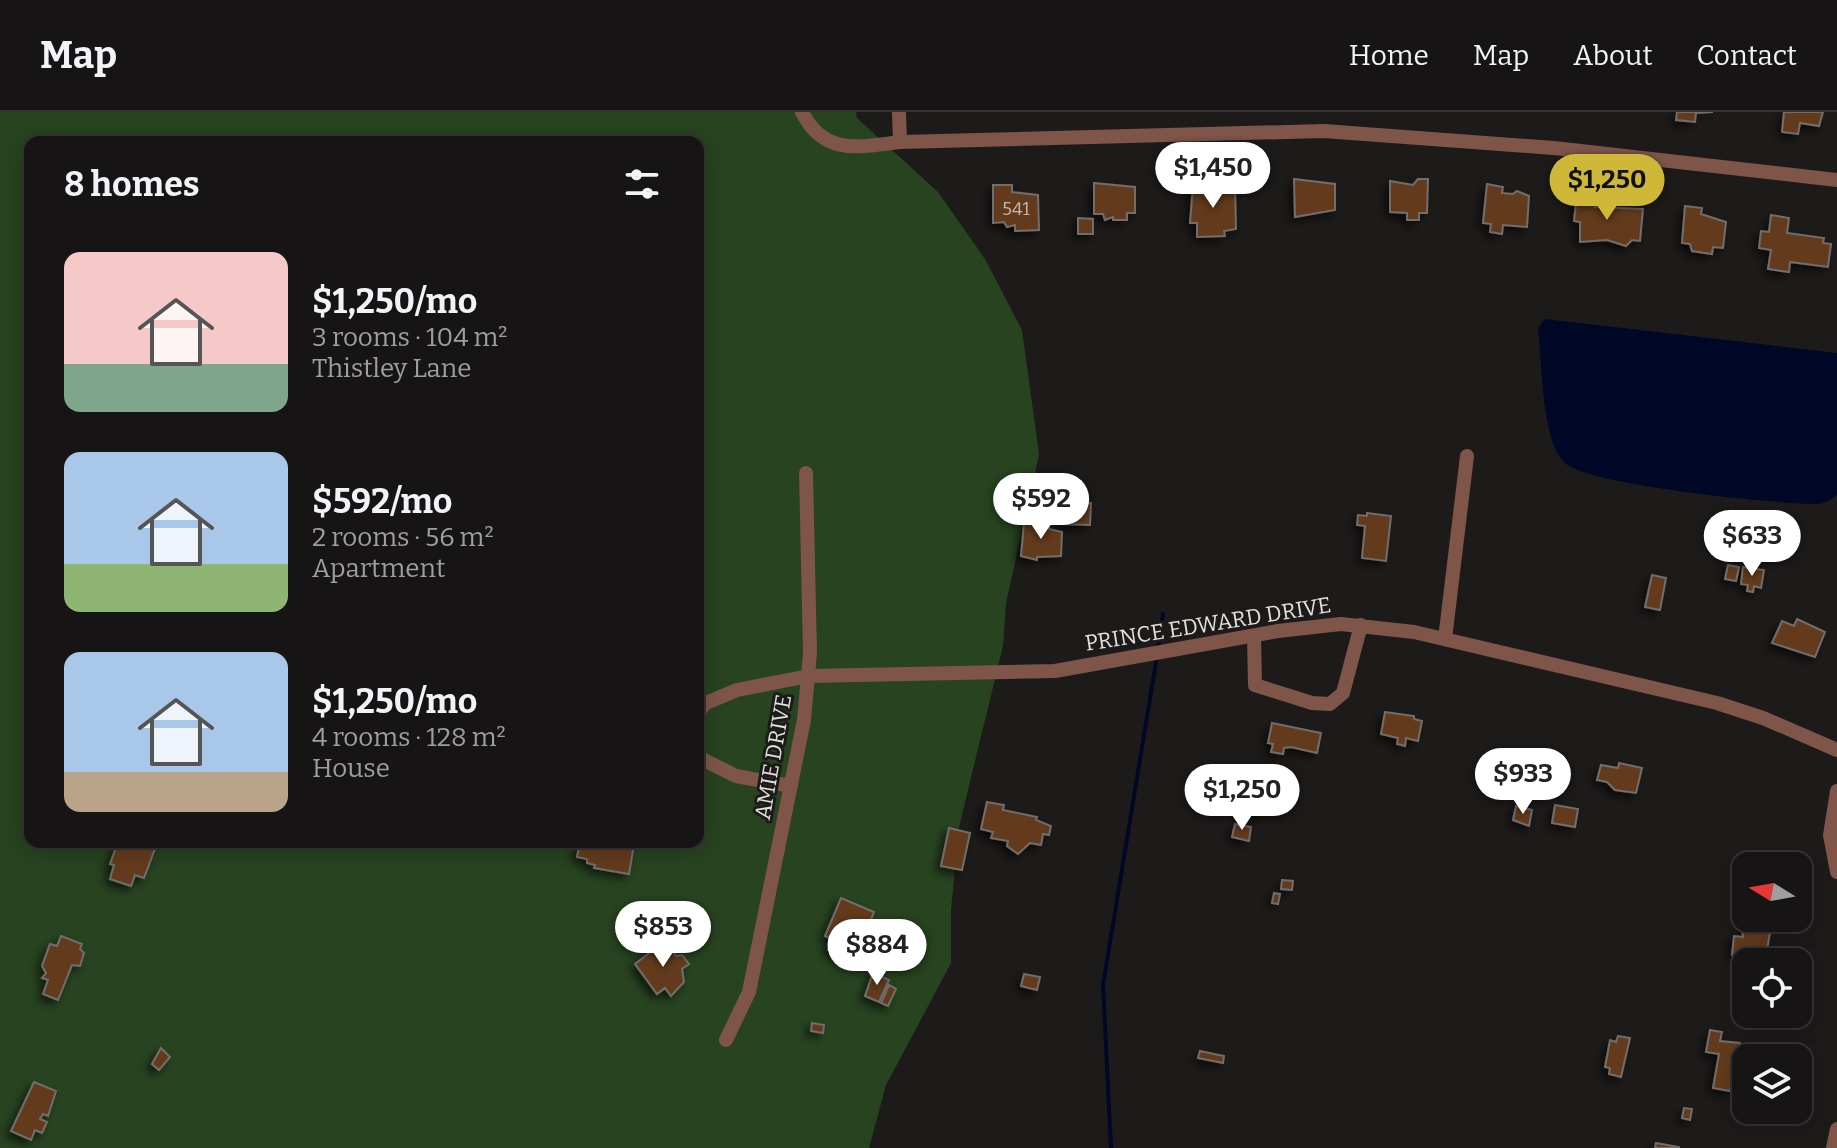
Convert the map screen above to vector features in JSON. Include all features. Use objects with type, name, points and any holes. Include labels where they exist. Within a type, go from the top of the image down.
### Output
[{"type":"street","points":[[802,112],[811,130],[828,141],[851,147],[900,142],[1324,131],[1554,148],[1837,180]]},
{"type":"street","points":[[899,112],[900,142]]},
{"type":"street","points":[[1445,639],[1467,456]]},
{"type":"street","name":"AMIE DRIVE","points":[[726,1040],[743,1012],[749,992],[791,786],[809,676],[806,473]]},
{"type":"street","name":"PRINCE EDWARD DRIVE","points":[[704,705],[737,690],[809,676],[1055,671],[1321,625],[1361,625],[1445,639],[1744,710],[1837,750]]},
{"type":"street","points":[[1254,636],[1255,685],[1312,703],[1330,704],[1343,693],[1361,625]]},
{"type":"street","points":[[704,760],[736,776],[791,786]]},
{"type":"street","points":[[1837,791],[1830,835],[1837,872]]},
{"type":"street","points":[[1833,1148],[1837,1129]]},
{"type":"green space","points":[[0,112],[856,112],[857,118],[938,192],[985,259],[1022,330],[1039,454],[1006,603],[1003,646],[959,827],[951,910],[951,963],[886,1085],[869,1148],[0,1148]]},
{"type":"water","points":[[1545,319],[1837,353],[1837,495],[1816,504],[1725,497],[1608,479],[1565,463],[1551,437],[1544,400],[1538,328]]},
{"type":"building","points":[[1677,112],[1713,112],[1696,113],[1695,122],[1676,120]]},
{"type":"building","points":[[1784,112],[1823,112],[1819,126],[1800,123],[1798,134],[1782,132]]},
{"type":"building","points":[[1294,179],[1335,184],[1335,210],[1295,217]]},
{"type":"building","points":[[1418,179],[1428,179],[1427,213],[1419,213],[1419,220],[1407,220],[1407,213],[1390,212],[1390,181],[1413,185]]},
{"type":"building","points":[[1212,181],[1212,193],[1218,193],[1219,184],[1235,186],[1236,229],[1224,231],[1225,236],[1197,237],[1197,223],[1190,223],[1193,185]]},
{"type":"building","points":[[1094,183],[1135,187],[1135,213],[1127,213],[1127,220],[1113,220],[1113,217],[1105,220],[1103,214],[1094,214]]},
{"type":"building","points":[[1487,184],[1503,187],[1502,193],[1513,194],[1517,191],[1529,196],[1527,227],[1503,225],[1502,234],[1490,232],[1491,224],[1483,223]]},
{"type":"building","points":[[993,185],[1012,185],[1012,192],[1038,195],[1039,230],[1015,231],[1015,225],[1007,227],[1004,222],[993,223]]},
{"type":"building","points":[[1577,194],[1597,198],[1595,207],[1643,209],[1640,241],[1632,240],[1626,246],[1607,240],[1580,242],[1580,222],[1574,221]]},
{"type":"building","points":[[1685,206],[1702,208],[1701,214],[1726,222],[1723,248],[1713,247],[1712,254],[1692,251],[1690,244],[1682,243]]},
{"type":"building","points":[[1771,215],[1789,218],[1787,233],[1824,238],[1823,243],[1831,244],[1828,267],[1790,262],[1789,272],[1768,269],[1771,250],[1759,248],[1761,231],[1769,232]]},
{"type":"building","points":[[1078,218],[1093,219],[1093,234],[1078,234]]},
{"type":"building","points":[[1065,497],[1071,497],[1070,502],[1091,503],[1090,525],[1062,524]]},
{"type":"building","points":[[1367,513],[1391,516],[1386,561],[1362,558],[1365,526],[1357,525],[1358,515],[1367,516]]},
{"type":"building","points":[[1050,522],[1049,529],[1062,532],[1061,556],[1037,557],[1037,560],[1021,556],[1024,523]]},
{"type":"building","points":[[1728,565],[1739,567],[1736,581],[1725,579]]},
{"type":"building","points":[[1743,567],[1764,570],[1761,588],[1754,586],[1753,592],[1747,591],[1748,585],[1741,584]]},
{"type":"building","points":[[1652,575],[1666,578],[1660,610],[1645,607]]},
{"type":"building","points":[[1797,619],[1825,632],[1815,657],[1772,643],[1782,621],[1794,626]]},
{"type":"building","points":[[1385,712],[1414,716],[1414,719],[1422,721],[1418,741],[1406,738],[1405,746],[1397,744],[1398,738],[1381,734]]},
{"type":"building","points":[[1272,723],[1321,733],[1317,753],[1291,747],[1284,748],[1283,754],[1271,752],[1273,744],[1268,743]]},
{"type":"building","points":[[1619,763],[1642,768],[1636,793],[1615,790],[1607,782],[1597,780],[1601,765],[1618,768]]},
{"type":"building","points":[[1244,777],[1269,782],[1262,813],[1238,808]]},
{"type":"building","points":[[987,802],[1004,805],[1003,810],[1037,817],[1036,820],[1051,826],[1049,835],[1043,834],[1041,845],[1030,843],[1018,854],[1007,846],[1008,841],[991,838],[993,832],[981,829]]},
{"type":"building","points":[[1555,805],[1578,809],[1575,827],[1552,823]]},
{"type":"building","points":[[1516,806],[1532,810],[1529,826],[1513,820]]},
{"type":"building","points":[[1235,824],[1251,827],[1249,841],[1232,837]]},
{"type":"building","points":[[949,828],[970,833],[962,870],[941,866]]},
{"type":"building","points":[[116,848],[155,848],[144,878],[135,875],[131,886],[110,879],[114,865],[110,864]]},
{"type":"building","points":[[579,848],[633,848],[629,874],[594,868],[595,865],[587,863],[587,859],[577,857]]},
{"type":"building","points":[[1282,880],[1293,881],[1292,890],[1281,889]]},
{"type":"building","points":[[1274,893],[1280,894],[1278,904],[1272,903]]},
{"type":"building","points":[[841,898],[874,912],[864,936],[858,937],[851,959],[828,950],[832,939],[825,936]]},
{"type":"building","points":[[646,927],[646,935],[636,936],[635,928]]},
{"type":"building","points":[[1742,932],[1770,933],[1767,948],[1733,948],[1734,936],[1743,937]]},
{"type":"building","points":[[61,936],[82,944],[80,949],[84,953],[80,966],[72,965],[58,1000],[43,994],[48,980],[42,978],[46,973],[42,966],[50,944],[57,946]]},
{"type":"building","points":[[665,941],[676,956],[682,955],[689,964],[682,969],[684,982],[671,996],[665,988],[657,994],[635,964]]},
{"type":"building","points":[[873,973],[889,980],[879,1002],[865,996]]},
{"type":"building","points":[[1024,974],[1040,977],[1037,990],[1021,986]]},
{"type":"building","points":[[889,985],[896,989],[888,1006],[881,1003]]},
{"type":"building","points":[[812,1023],[824,1025],[823,1033],[811,1031]]},
{"type":"building","points":[[1710,1030],[1722,1032],[1720,1041],[1740,1043],[1732,1044],[1730,1091],[1713,1088],[1719,1054],[1706,1052]]},
{"type":"building","points":[[1618,1036],[1630,1038],[1621,1077],[1609,1074],[1610,1068],[1605,1067],[1610,1040],[1616,1042]]},
{"type":"building","points":[[161,1048],[170,1057],[159,1070],[152,1064]]},
{"type":"building","points":[[1200,1051],[1224,1056],[1223,1063],[1198,1058]]},
{"type":"building","points":[[34,1082],[56,1091],[48,1116],[43,1114],[40,1119],[47,1122],[42,1133],[35,1130],[31,1140],[11,1131]]},
{"type":"building","points":[[1684,1108],[1692,1109],[1690,1120],[1682,1118]]},
{"type":"building","points":[[1656,1143],[1679,1147],[1679,1148],[1655,1148]]},
{"type":"waterway","points":[[1158,647],[1163,614]]},
{"type":"waterway","points":[[1111,1148],[1103,985],[1157,656]]}]
